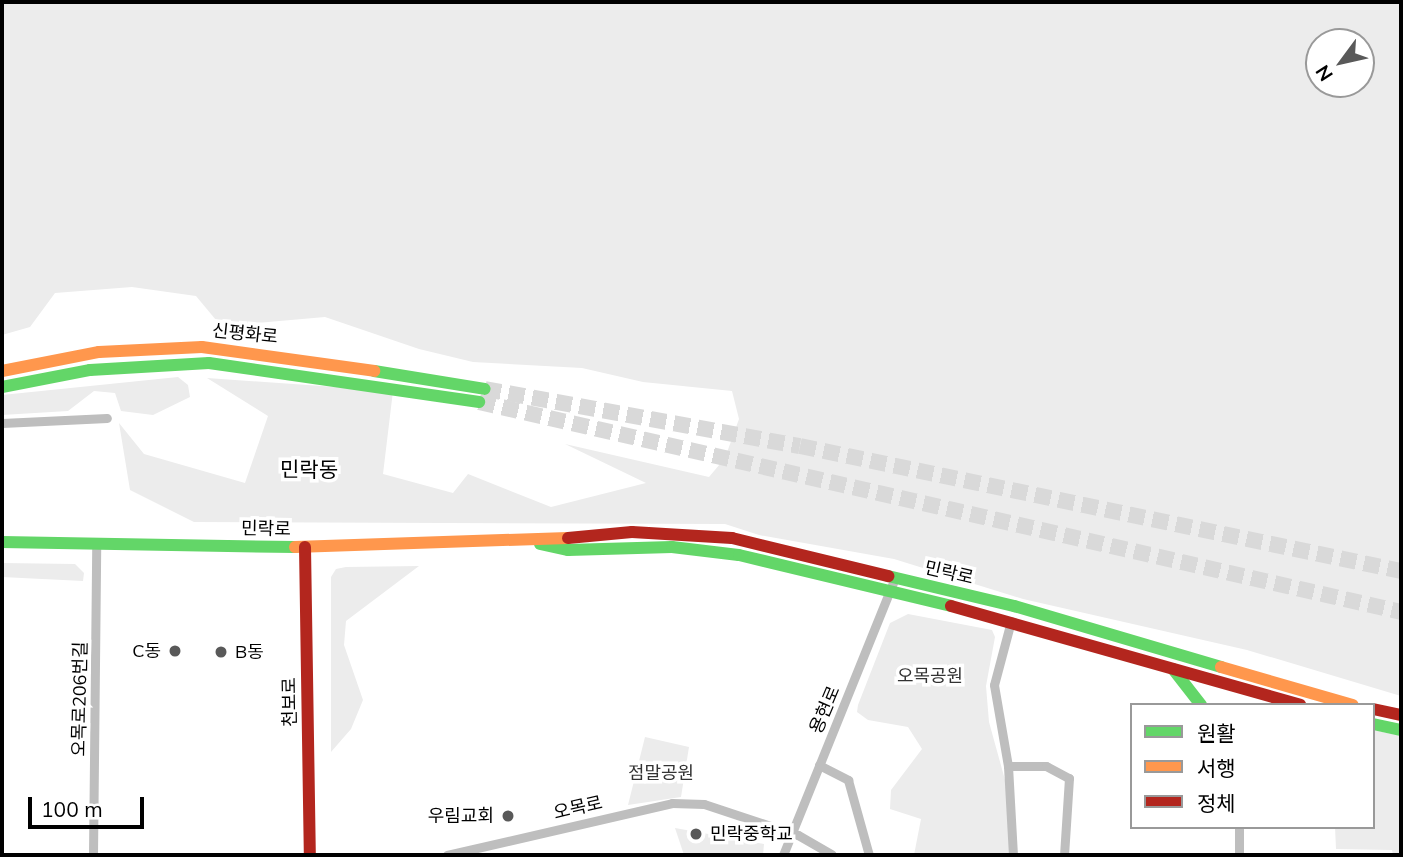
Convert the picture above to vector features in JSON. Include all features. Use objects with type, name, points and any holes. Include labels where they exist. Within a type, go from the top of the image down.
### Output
[{"type":"main road","name":"신평화로","points":[[2,371],[99,352],[201,347],[280,355],[485,389]]},
{"type":"main road","name":"신평화로","points":[[2,387],[90,370],[209,363],[480,402]]},
{"type":"main road","name":"민락로","points":[[2,542],[305,547],[529,542],[675,532],[732,538],[1026,609],[1346,703]]},
{"type":"main road","name":"민락로","points":[[529,542],[568,550],[672,547],[717,551],[1012,621],[1293,703]]},
{"type":"main road","name":"천보로","points":[[305,547],[310,855]]},
{"type":"main road","points":[[1167,665],[1199,703]]},
{"type":"main road","points":[[1201,703],[1205,677]]},
{"type":"main road","points":[[1375,709],[1401,715]]},
{"type":"main road","points":[[1375,724],[1401,730]]},
{"type":"street","points":[[2,423],[103,418]]},
{"type":"street","name":"오목로206번길","points":[[93,855],[96,543]]},
{"type":"street","name":"용현로","points":[[783,855],[892,592],[895,578]]},
{"type":"street","points":[[1012,621],[993,685],[1007,766],[1013,855]]},
{"type":"street","points":[[819,765],[848,780],[869,855]]},
{"type":"street","points":[[1007,766],[1046,766],[1069,778],[1064,855]]},
{"type":"street","name":"오목로","points":[[447,855],[672,803],[704,804],[790,833],[832,855]]},
{"type":"street","points":[[1239,829],[1239,855]]},
{"type":"green space","points":[[2,2],[1401,2],[1401,696],[1247,650],[1023,599],[894,559],[759,535],[725,524],[194,522],[130,490],[119,423],[144,454],[245,483],[268,416],[207,378],[393,391],[383,474],[453,493],[468,474],[551,507],[646,483],[565,444],[709,477],[725,458],[739,419],[732,391],[643,382],[582,368],[473,362],[419,349],[325,317],[221,326],[196,296],[132,287],[55,293],[30,327],[2,335]]},
{"type":"green space","points":[[178,377],[188,385],[190,397],[153,415],[121,411],[115,393],[94,391],[68,411],[2,415],[2,395]]},
{"type":"green space","points":[[2,563],[75,564],[84,573],[83,581],[2,577]]},
{"type":"green space","points":[[419,566],[346,621],[344,645],[363,700],[351,729],[331,752],[331,577],[336,569],[346,567]]},
{"type":"green space","name":"오목공원","points":[[908,614],[992,630],[995,637],[986,686],[989,722],[1005,780],[1014,855],[914,855],[921,819],[890,809],[891,790],[922,749],[908,727],[868,720],[857,712],[890,623]]},
{"type":"green space","points":[[1375,730],[1401,736],[1401,855],[1393,855],[1392,850],[1336,849],[1335,829],[1375,829]]},
{"type":"green space","name":"점말공원","points":[[645,737],[689,747],[681,797],[628,805]]},
{"type":"green space","points":[[675,828],[764,844],[763,855],[684,855]]},
{"type":"tunnel","points":[[485,389],[800,446],[1401,571]]},
{"type":"tunnel","points":[[479,402],[1401,612]]},
{"type":"traffic: fast","points":[[2,387],[90,370],[209,363],[479,402]]},
{"type":"traffic: fast","points":[[374,371],[485,389]]},
{"type":"traffic: fast","points":[[2,542],[295,547]]},
{"type":"traffic: fast","points":[[540,544],[568,550],[672,547],[739,555],[951,606]]},
{"type":"traffic: fast","points":[[888,576],[1014,606],[1221,667]]},
{"type":"traffic: fast","points":[[1173,669],[1199,703]]},
{"type":"traffic: fast","points":[[1375,724],[1401,730]]},
{"type":"traffic: slow","points":[[2,371],[99,352],[202,347],[374,371]]},
{"type":"traffic: slow","points":[[295,547],[568,538]]},
{"type":"traffic: slow","points":[[1221,667],[1346,703]]},
{"type":"traffic: jam","points":[[568,538],[632,532],[732,538],[888,576]]},
{"type":"traffic: jam","points":[[305,547],[310,855]]},
{"type":"traffic: jam","points":[[951,606],[1293,703]]},
{"type":"traffic: jam","points":[[1375,709],[1401,715]]},
{"type":"place","name":"C동","points":[[175,651]]},
{"type":"place","name":"B동","points":[[221,652]]},
{"type":"place","name":"우림교회","points":[[508,816]]},
{"type":"place","name":"민락중학교","points":[[696,834]]},
{"type":"district","name":"민락동","points":[[309,469]]}]
